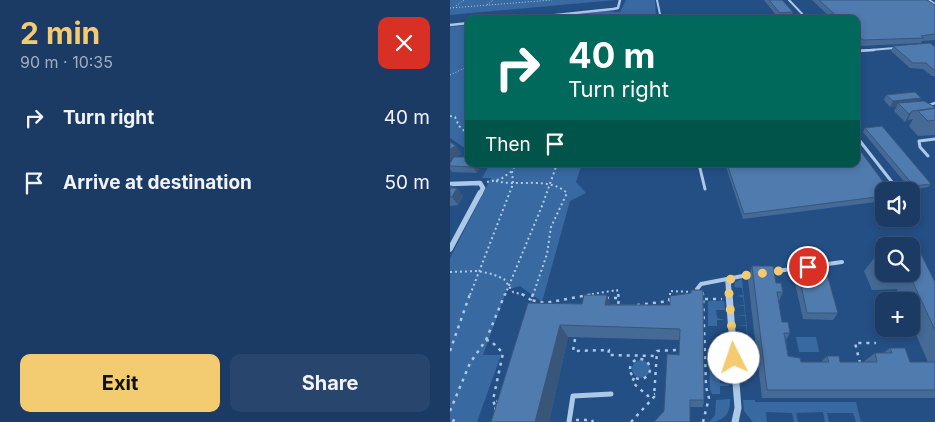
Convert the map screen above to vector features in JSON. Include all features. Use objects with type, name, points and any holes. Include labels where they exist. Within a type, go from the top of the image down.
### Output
[{"type":"street","points":[[562,15],[616,10],[620,0]]},
{"type":"street","points":[[450,25],[465,23]]},
{"type":"street","points":[[450,184],[480,183],[483,188],[450,249]]},
{"type":"street","points":[[728,280],[738,408],[735,422]]},
{"type":"lane","points":[[658,0],[660,15]]},
{"type":"lane","points":[[789,0],[802,15]]},
{"type":"lane","points":[[929,0],[935,4]]},
{"type":"lane","points":[[860,51],[896,48]]},
{"type":"lane","points":[[918,105],[927,106],[935,103]]},
{"type":"lane","points":[[927,106],[931,109]]},
{"type":"lane","points":[[928,156],[920,147],[919,141],[935,139]]},
{"type":"lane","points":[[860,141],[892,182]]},
{"type":"lane","points":[[700,167],[705,189]]},
{"type":"lane","points":[[697,290],[701,284],[741,276],[842,262]]},
{"type":"lane","points":[[568,422],[572,396],[611,394]]},
{"type":"path","points":[[455,8],[464,0]]},
{"type":"path","points":[[487,5],[493,0]]},
{"type":"path","points":[[519,3],[522,0]]},
{"type":"path","points":[[450,8],[552,0]]},
{"type":"path","points":[[450,75],[465,68]]},
{"type":"path","points":[[450,116],[455,117],[459,126],[465,131]]},
{"type":"path","points":[[480,183],[505,178],[514,167]]},
{"type":"path","points":[[450,411],[470,363],[486,340],[556,167]]},
{"type":"path","points":[[450,350],[478,271],[513,184],[512,171]]},
{"type":"path","points":[[496,181],[513,184],[550,184],[565,190],[567,193],[551,227],[546,254],[529,306]]},
{"type":"path","points":[[450,272],[478,271],[498,275],[509,285],[513,292],[522,294],[531,300],[545,303],[617,290],[618,306],[624,306]]},
{"type":"path","points":[[631,306],[669,300],[670,292],[705,292],[706,387],[709,398],[703,422]]},
{"type":"path","points":[[584,298],[594,298]]},
{"type":"path","points":[[603,298],[619,298]]},
{"type":"path","points":[[705,299],[730,299]]},
{"type":"path","points":[[575,339],[573,351],[609,350],[608,355],[657,356]]},
{"type":"path","points":[[486,340],[491,341],[503,353],[493,400],[495,407]]},
{"type":"path","points":[[852,363],[861,363],[855,344],[876,343]]},
{"type":"path","points":[[631,422],[655,394],[657,350],[676,350]]},
{"type":"path","points":[[634,378],[642,379],[648,376],[651,370],[649,363],[643,357]]},
{"type":"path","points":[[643,357],[635,361],[631,367],[631,374],[634,378],[632,382],[648,396],[655,394]]},
{"type":"path","points":[[651,370],[656,370]]},
{"type":"path","points":[[494,415],[498,398]]},
{"type":"path","points":[[453,422],[455,417]]},
{"type":"shaded area","points":[[450,0],[616,0],[450,15]]},
{"type":"shaded area","points":[[626,0],[655,0],[656,15],[569,15],[605,11],[620,12]]},
{"type":"shaded area","points":[[465,25],[465,148],[450,138],[450,27]]},
{"type":"shaded area","points":[[488,167],[581,167],[576,182],[586,193],[570,201],[542,302],[520,286],[509,289],[506,292],[483,355],[501,355],[477,422],[450,422],[450,258],[491,178],[482,178]]},
{"type":"shaded area","points":[[742,279],[752,377],[751,372],[741,372],[741,370],[750,370],[749,360],[740,358],[749,358],[748,348],[739,348],[748,347],[747,337],[738,337],[747,335],[746,326],[737,325],[746,325],[745,316],[736,316],[745,315],[744,306],[736,306],[744,305],[743,297],[735,296],[743,295],[742,288],[734,287],[735,282]]},
{"type":"shaded area","points":[[708,301],[724,301],[725,310],[716,310],[717,318],[725,320],[717,320],[717,326],[708,326]]},
{"type":"shaded area","points":[[796,337],[816,337],[819,352],[799,352]]},
{"type":"shaded area","points":[[641,360],[647,363],[650,369],[647,375],[641,378],[635,375],[632,369],[635,363]]},
{"type":"shaded area","points":[[709,361],[718,361],[719,367],[728,367],[728,370],[719,370],[720,383],[729,384],[729,386],[720,386],[720,394],[712,394],[710,390]]},
{"type":"shaded area","points":[[730,399],[729,409],[725,416],[718,421],[709,422],[715,415],[716,400]]},
{"type":"shaded area","points":[[743,400],[755,400],[755,402],[856,402],[861,422],[856,422],[853,413],[827,413],[829,422],[825,422],[823,412],[796,413],[798,422],[794,422],[792,413],[766,412],[767,422],[753,422],[744,411]]},
{"type":"building","points":[[769,0],[782,0],[793,12],[780,13]]},
{"type":"building","points":[[819,0],[927,0],[935,5],[935,34],[921,36],[924,38],[863,40],[860,37],[860,15],[836,15]]},
{"type":"building","points":[[930,43],[935,47],[935,71],[926,63],[913,63],[893,46]]},
{"type":"building","points":[[915,92],[921,98],[893,101],[886,95]]},
{"type":"building","points":[[924,101],[935,108],[912,111],[909,114],[898,103]]},
{"type":"building","points":[[935,108],[935,120],[928,121],[918,111]]},
{"type":"building","points":[[882,126],[931,184],[920,185],[920,182],[911,182],[865,128]]},
{"type":"building","points":[[450,142],[456,146],[450,149]]},
{"type":"building","points":[[860,150],[883,182],[875,182],[875,197],[744,214],[728,167],[860,167]]},
{"type":"building","points":[[454,157],[465,157],[465,167],[450,166]]},
{"type":"building","points":[[450,188],[457,188],[452,197],[450,197]]},
{"type":"building","points":[[920,252],[935,282],[935,330],[920,298],[920,292],[917,292],[913,282],[920,282]]},
{"type":"building","points":[[752,266],[773,266],[776,283],[781,283],[783,292],[777,292],[782,322],[788,322],[790,333],[784,333],[788,356],[800,358],[801,362],[829,362],[827,356],[839,356],[840,362],[877,362],[875,353],[892,353],[890,348],[905,348],[910,362],[935,362],[935,390],[767,390]]},
{"type":"building","points":[[827,274],[838,313],[807,313],[799,276]]},
{"type":"building","points":[[691,290],[703,290],[704,400],[690,400],[690,422],[654,422],[664,411],[667,354],[679,355],[680,329],[560,325],[535,422],[491,422],[528,303],[582,304],[584,295],[607,295],[605,305],[670,305],[670,296],[691,293]]},
{"type":"route","points":[[734,358],[728,280],[741,276],[808,267]]}]
